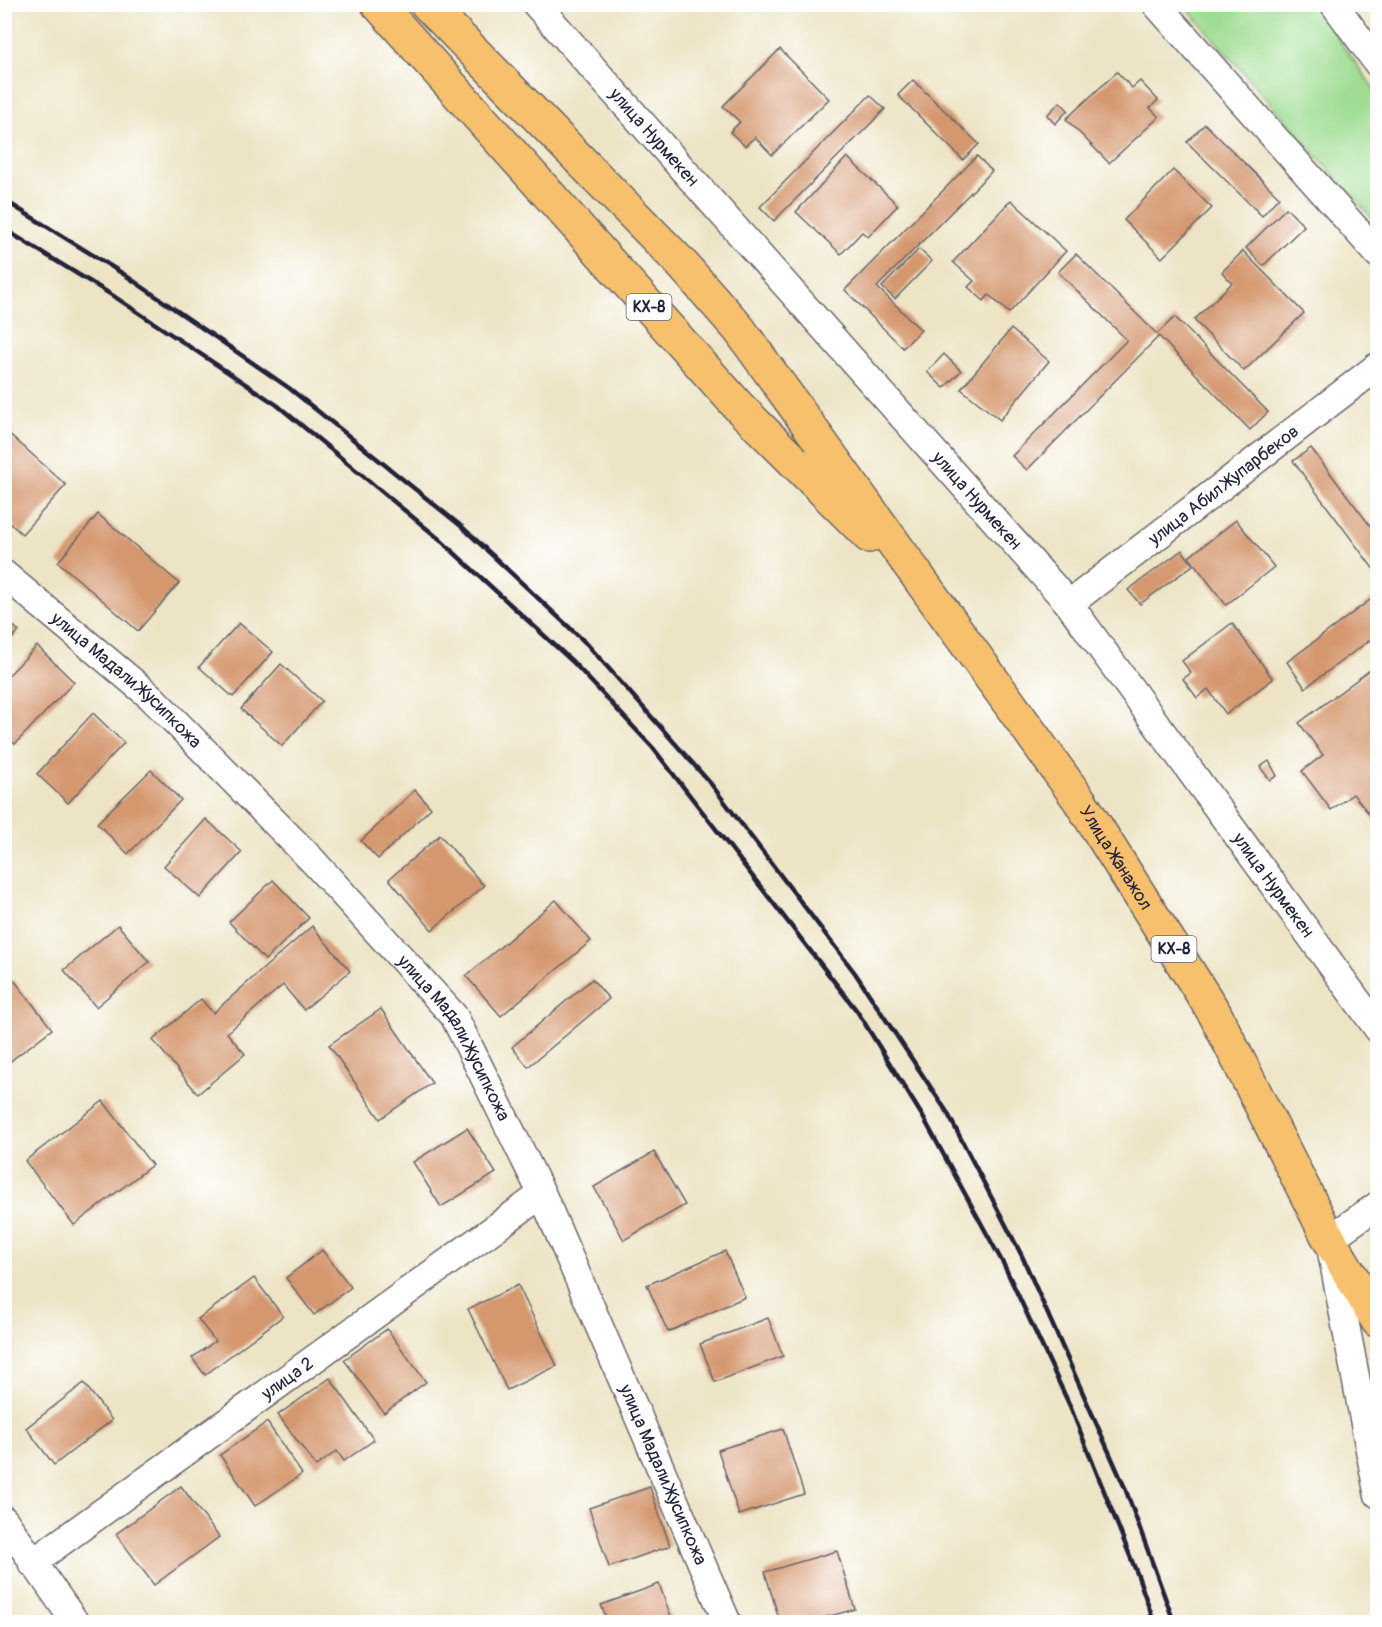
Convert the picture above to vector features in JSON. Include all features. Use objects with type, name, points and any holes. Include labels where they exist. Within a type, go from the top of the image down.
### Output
[{"type":"main road","name":"КХ-8","points":[[378,4],[739,407],[933,599]]},
{"type":"main road","name":"КХ-8","points":[[427,4],[680,262],[739,329],[933,599]]},
{"type":"main road","name":"Улица Жанажол","points":[[933,599],[1080,801],[1208,1003],[1329,1239],[1377,1321]]},
{"type":"street","name":"улица Нурмекен","points":[[536,4],[1069,604],[1377,1029]]},
{"type":"street","points":[[1156,4],[1377,254]]},
{"type":"street","points":[[1334,4],[1377,64]]},
{"type":"street","name":"улица Абил Жупарбеков","points":[[1069,604],[1377,366]]},
{"type":"street","name":"улица Мадали Жусипкожа","points":[[4,574],[152,697],[313,861],[454,1016],[542,1194],[727,1623]]},
{"type":"street","name":"улица 2","points":[[32,1563],[542,1194]]},
{"type":"street","points":[[1377,1205],[1329,1239],[1377,1494]]},
{"type":"street","points":[[4,1520],[66,1619]]},
{"type":"green space","points":[[1184,5],[1314,5],[1377,93],[1377,224]]},
{"type":"building","points":[[780,49],[829,99],[772,155],[755,137],[745,146],[730,132],[740,122],[723,106]]},
{"type":"building","points":[[1117,72],[1132,88],[1140,81],[1158,100],[1150,108],[1159,117],[1109,163],[1066,119]]},
{"type":"building","points":[[913,80],[979,144],[963,160],[898,95]]},
{"type":"building","points":[[870,95],[885,109],[774,221],[760,207]]},
{"type":"building","points":[[1060,102],[1068,110],[1055,124],[1047,115]]},
{"type":"building","points":[[1205,124],[1279,197],[1262,216],[1187,142]]},
{"type":"building","points":[[977,156],[992,171],[877,287],[921,330],[903,348],[845,290]]},
{"type":"building","points":[[847,157],[898,205],[868,237],[862,232],[841,254],[796,212]]},
{"type":"building","points":[[1173,170],[1212,208],[1162,258],[1124,220]]},
{"type":"building","points":[[1011,200],[1066,251],[1009,313],[989,295],[984,301],[968,287],[974,281],[953,262]]},
{"type":"building","points":[[1286,208],[1304,226],[1263,266],[1246,248]]},
{"type":"building","points":[[919,249],[932,261],[895,299],[882,287]]},
{"type":"building","points":[[1243,251],[1304,313],[1244,371],[1194,320],[1232,283],[1222,272]]},
{"type":"building","points":[[1076,254],[1157,334],[1175,317],[1268,412],[1250,430],[1159,336],[1027,470],[1012,456],[1127,340],[1058,272]]},
{"type":"building","points":[[1011,329],[1049,361],[1000,420],[961,389]]},
{"type":"building","points":[[944,354],[961,371],[944,388],[927,372]]},
{"type":"building","points":[[4,429],[66,485],[22,534],[4,518]]},
{"type":"building","points":[[1311,448],[1378,536],[1378,575],[1293,461]]},
{"type":"building","points":[[98,514],[179,583],[138,631],[58,562]]},
{"type":"building","points":[[1236,520],[1274,567],[1226,605],[1189,557]]},
{"type":"building","points":[[1182,550],[1193,565],[1140,604],[1128,590]]},
{"type":"building","points":[[1378,594],[1378,634],[1305,688],[1287,662]]},
{"type":"building","points":[[4,618],[19,631],[4,647]]},
{"type":"building","points":[[239,623],[273,652],[233,697],[199,667]]},
{"type":"building","points":[[1232,623],[1273,679],[1226,714],[1208,689],[1197,698],[1183,679],[1191,673],[1182,661]]},
{"type":"building","points":[[37,646],[74,682],[15,744],[4,734],[4,680]]},
{"type":"building","points":[[281,664],[322,701],[282,746],[241,709]]},
{"type":"building","points":[[1378,664],[1378,825],[1353,794],[1331,810],[1302,771],[1323,755],[1299,723]]},
{"type":"building","points":[[93,713],[124,743],[68,803],[37,774]]},
{"type":"building","points":[[1269,761],[1277,776],[1270,780],[1260,767]]},
{"type":"building","points":[[151,770],[181,800],[128,854],[97,823]]},
{"type":"building","points":[[415,790],[431,808],[378,859],[361,841]]},
{"type":"building","points":[[206,819],[242,852],[200,898],[164,866]]},
{"type":"building","points":[[440,835],[484,886],[432,930],[389,879]]},
{"type":"building","points":[[273,880],[309,918],[265,960],[229,922]]},
{"type":"building","points":[[556,900],[591,941],[501,1016],[466,976]]},
{"type":"building","points":[[118,925],[149,962],[96,1007],[64,970]]},
{"type":"building","points":[[312,926],[350,971],[304,1010],[283,985],[227,1033],[245,1054],[198,1094],[153,1040],[201,999],[213,1013]]},
{"type":"building","points":[[592,979],[609,999],[528,1067],[512,1047]]},
{"type":"building","points":[[14,980],[52,1029],[4,1066],[4,987]]},
{"type":"building","points":[[381,1009],[432,1083],[380,1119],[329,1045]]},
{"type":"building","points":[[103,1101],[152,1165],[74,1225],[25,1161]]},
{"type":"building","points":[[467,1128],[496,1173],[441,1207],[413,1162]]},
{"type":"building","points":[[654,1152],[685,1205],[624,1240],[594,1187]]},
{"type":"building","points":[[322,1250],[351,1287],[314,1315],[286,1278]]},
{"type":"building","points":[[725,1251],[745,1297],[668,1332],[647,1285]]},
{"type":"building","points":[[254,1278],[283,1316],[205,1375],[192,1358],[215,1341],[198,1319]]},
{"type":"building","points":[[518,1285],[557,1366],[507,1390],[468,1309]]},
{"type":"building","points":[[768,1318],[783,1356],[715,1382],[700,1344]]},
{"type":"building","points":[[387,1329],[426,1382],[384,1413],[344,1360]]},
{"type":"building","points":[[330,1378],[374,1440],[344,1461],[337,1451],[316,1466],[278,1415]]},
{"type":"building","points":[[84,1383],[112,1420],[54,1465],[26,1428]]},
{"type":"building","points":[[267,1422],[302,1474],[255,1506],[220,1455]]},
{"type":"building","points":[[783,1429],[804,1494],[739,1515],[718,1450]]},
{"type":"building","points":[[181,1486],[219,1537],[154,1585],[116,1534]]},
{"type":"building","points":[[650,1487],[670,1546],[609,1567],[589,1508]]},
{"type":"building","points":[[837,1551],[855,1609],[809,1622],[780,1622],[765,1572]]},
{"type":"building","points":[[659,1584],[673,1622],[608,1622],[601,1605]]},
{"type":"railway","points":[[4,200],[125,275],[289,388],[461,526],[587,644],[711,784],[855,973],[947,1112],[1022,1256],[1125,1488],[1174,1622]]},
{"type":"railway","points":[[4,229],[115,297],[277,405],[438,538],[573,662],[653,748],[857,1011],[923,1117],[1004,1265],[1070,1406],[1154,1622]]}]
